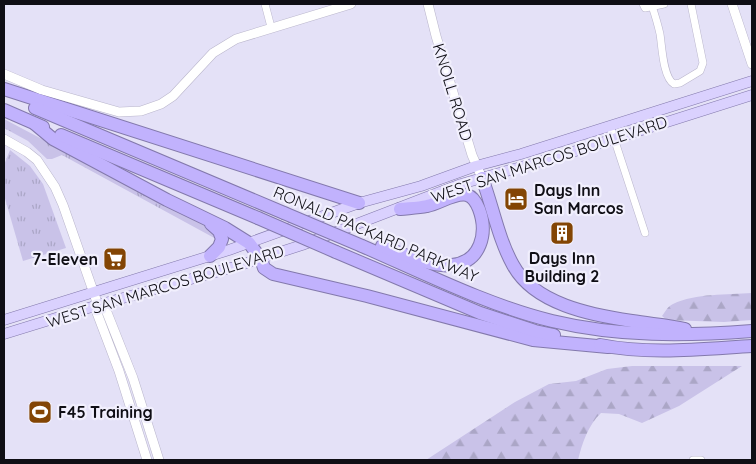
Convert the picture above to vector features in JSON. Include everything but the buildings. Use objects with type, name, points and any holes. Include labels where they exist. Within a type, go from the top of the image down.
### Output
[{"type":"highway","points":[[4,90],[359,203]]},
{"type":"highway","name":"RONALD PACKARD PARKWAY","points":[[4,94],[314,226],[367,244],[486,299],[551,320],[587,328],[654,335],[705,335],[752,332]]},
{"type":"highway","name":"RONALD PACKARD PARKWAY","points":[[4,110],[503,321],[536,331],[608,347],[676,350],[752,346]]},
{"type":"highway","points":[[35,124],[53,139],[249,242],[261,258],[264,268],[273,274],[367,296],[533,340],[608,347]]},
{"type":"highway","points":[[482,178],[505,250],[522,279],[533,290],[544,297],[584,310],[631,321],[678,327],[705,335]]},
{"type":"highway","points":[[367,244],[435,264],[453,266],[469,259],[475,253],[483,237],[483,222],[476,202],[467,195],[458,195],[428,206],[400,209]]},
{"type":"highway","points":[[206,218],[219,231],[222,239],[219,247],[210,256]]},
{"type":"main road","name":"WEST SAN MARCOS BOULEVARD","points":[[4,320],[210,256],[359,203],[421,186],[476,166],[752,81]]},
{"type":"main road","name":"WEST SAN MARCOS BOULEVARD","points":[[4,334],[98,304],[234,268],[400,209],[461,184],[519,168],[752,95]]},
{"type":"main road","points":[[519,168],[520,162],[530,157],[539,148]]},
{"type":"street","points":[[265,4],[271,27]]},
{"type":"street","points":[[4,74],[42,90],[118,112],[141,111],[162,104],[173,96],[213,53],[224,46],[271,27],[351,4]]},
{"type":"street","name":"KNOLL ROAD","points":[[428,4],[444,65],[476,166],[482,178]]},
{"type":"street","points":[[643,4],[645,8],[664,4]]},
{"type":"street","points":[[652,6],[660,32],[663,57],[669,79],[674,84],[680,83],[700,71],[703,63],[691,4]]},
{"type":"street","points":[[732,4],[752,64]]},
{"type":"street","points":[[610,126],[645,233]]},
{"type":"street","points":[[4,139],[37,160],[55,187],[63,205],[98,304],[97,314],[119,371],[146,460]]},
{"type":"street","points":[[98,304],[106,310],[129,369],[159,460]]},
{"type":"street","points":[[693,460],[701,460]]},
{"type":"green space","points":[[4,119],[207,226],[216,232],[218,240],[62,155],[47,159],[28,141],[4,128]]},
{"type":"green space","points":[[10,150],[30,166],[43,184],[66,248],[23,261],[4,195],[4,165]]},
{"type":"green space","points":[[752,293],[752,320],[724,322],[667,320],[662,316],[671,305],[682,300],[712,295]]},
{"type":"green space","points":[[632,366],[742,366],[679,406],[642,423],[619,414],[601,413],[589,429],[578,460],[426,460],[515,402],[549,384],[576,381],[607,369]]},
{"type":"place","name":"Days Inn San Marcos","points":[[516,199]]},
{"type":"place","name":"Days Inn Building 2","points":[[562,233]]},
{"type":"place","name":"7-Eleven","points":[[115,259]]},
{"type":"place","name":"F45 Training","points":[[40,412]]}]
